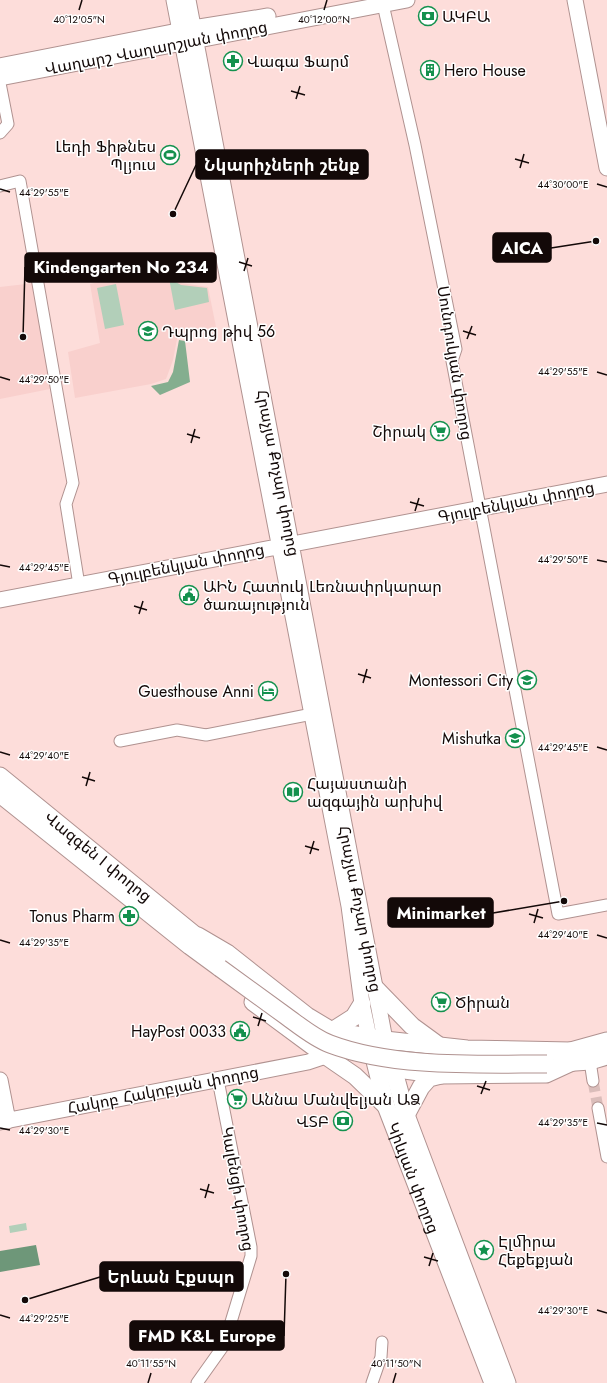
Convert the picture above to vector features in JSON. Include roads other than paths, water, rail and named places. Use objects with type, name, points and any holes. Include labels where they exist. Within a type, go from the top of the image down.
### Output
[{"type":"main road","name":"Հրաչյա Քոչար փողոց","points":[[174,0],[188,35]]},
{"type":"main road","name":"Հրաչյա Քոչար փողոց","points":[[188,0],[188,35],[286,545],[375,988],[384,1053]]},
{"type":"main road","name":"Վաղարշ Վաղարշյան փողոց","points":[[0,78],[188,35],[360,0]]},
{"type":"main road","name":"Վաղարշ Վաղարշյան փողոց","points":[[0,66],[383,2],[407,0]]},
{"type":"main road","points":[[575,0],[607,168]]},
{"type":"main road","name":"Գյուլբենկյան փողոց","points":[[0,600],[607,484]]},
{"type":"main road","name":"Հրաչյա Քոչար փողոց","points":[[286,545],[312,714],[348,906],[362,1004],[384,1053]]},
{"type":"main road","name":"Վազգեն I փողոց","points":[[0,776],[222,965],[319,1038],[329,1044],[352,1050],[384,1053]]},
{"type":"main road","name":"Վազգեն I փողոց","points":[[0,794],[196,943],[227,953],[307,1016],[332,1031]]},
{"type":"main road","name":"Վազգեն I փողոց","points":[[196,943],[213,972],[355,1076],[386,1106]]},
{"type":"main road","points":[[375,988],[412,1026],[440,1046]]},
{"type":"main road","points":[[332,1031],[354,1017],[362,1004]]},
{"type":"main road","points":[[332,1031],[384,1053],[441,1074]]},
{"type":"main road","points":[[326,1056],[333,1047],[334,1037],[332,1031]]},
{"type":"main road","points":[[406,1115],[421,1087],[429,1078],[441,1074],[546,1074],[572,1057],[607,1041]]},
{"type":"main road","points":[[440,1046],[435,1050],[432,1064],[441,1074]]},
{"type":"main road","points":[[384,1053],[440,1046],[572,1057],[590,1061],[607,1056]]},
{"type":"main road","points":[[384,1053],[454,1064],[546,1061],[572,1057]]},
{"type":"main road","name":"Կիևյան փողոց","points":[[384,1053],[386,1106],[481,1334],[507,1383]]},
{"type":"main road","name":"Կիևյան փողոց","points":[[384,1053],[481,1334],[493,1383]]},
{"type":"main road","name":"Հակոբ Հակոբյան փողոց","points":[[4,1122],[308,1062],[326,1056]]},
{"type":"main road","points":[[0,1080],[4,1122]]},
{"type":"street","name":"Սունդուկյան փողոց","points":[[383,2],[415,145],[456,349],[452,361],[558,914],[607,905]]},
{"type":"street","points":[[0,83],[8,124],[0,133]]},
{"type":"street","points":[[0,186],[20,181],[73,483],[66,504],[79,585]]},
{"type":"street","points":[[120,740],[177,730],[206,735],[312,714]]},
{"type":"street","points":[[590,1061],[593,1080]]},
{"type":"street","name":"Կալենցի փողոց","points":[[197,1383],[224,1345],[251,1256],[251,1247],[218,1080]]},
{"type":"street","points":[[598,1108],[607,1157]]},
{"type":"street","points":[[372,1383],[382,1357],[382,1342]]},
{"type":"tunnel","points":[[593,1081],[598,1108]]},
{"type":"place","name":"ԱԿԲԱ","points":[[428,16]]},
{"type":"place","name":"Վագա Ֆարմ","points":[[233,61]]},
{"type":"place","name":"Hero House","points":[[430,70]]},
{"type":"place","name":"Լեդի Ֆիթնես Պլյուս","points":[[170,155]]},
{"type":"place","name":"Նկարիչների շենք","points":[[173,214]]},
{"type":"place","name":"AICA","points":[[596,241]]},
{"type":"place","name":"Դպրոց թիվ 56","points":[[148,331]]},
{"type":"place","name":"Kindengarten No 234","points":[[23,337]]},
{"type":"place","name":"Շիրակ","points":[[440,431]]},
{"type":"place","name":"ԱԻՆ Հատուկ Լեռնափրկարար ծառայություն","points":[[189,595]]},
{"type":"place","name":"Montessori City","points":[[527,680]]},
{"type":"place","name":"Guesthouse Anni","points":[[268,691]]},
{"type":"place","name":"Mishutka","points":[[515,738]]},
{"type":"place","name":"Հայաստանի ազգային արխիվ","points":[[293,792]]},
{"type":"place","name":"Minimarket","points":[[564,901]]},
{"type":"place","name":"Tonus Pharm","points":[[129,916]]},
{"type":"place","name":"Ծիրան","points":[[441,1002]]},
{"type":"place","name":"HayPost 0033","points":[[240,1031]]},
{"type":"place","name":"Աննա Մանվելյան ԱՁ","points":[[237,1099]]},
{"type":"place","name":"ՎՏԲ","points":[[343,1121]]},
{"type":"place","name":"Էլմիրա Հեքեքյան","points":[[484,1250]]},
{"type":"place","name":"FMD K&L Europe","points":[[286,1274]]},
{"type":"place","name":"Երևան Էքսպո","points":[[25,1300]]}]
